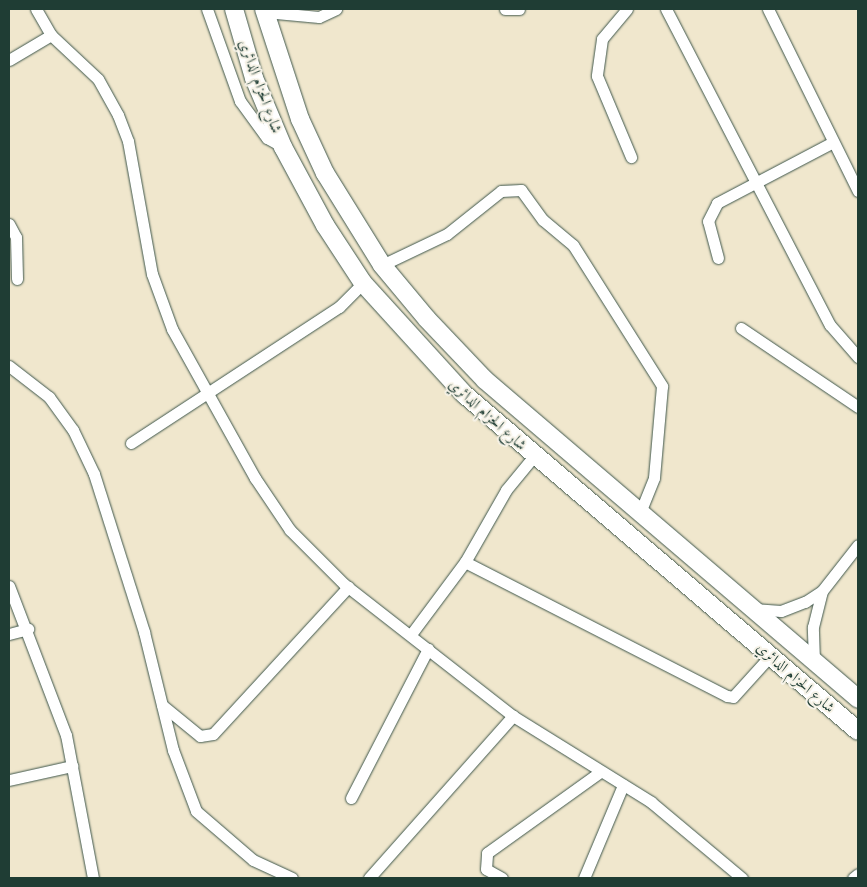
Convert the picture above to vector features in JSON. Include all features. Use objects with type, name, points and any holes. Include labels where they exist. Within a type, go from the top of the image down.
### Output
[{"type":"main road","name":"شارع الحزام الدائري","points":[[234,9],[254,78],[283,147],[325,225],[363,283],[464,394],[534,456],[771,655],[858,731]]},
{"type":"main road","name":"شارع الحزام الدائري","points":[[265,10],[300,119],[354,225],[382,265],[485,380],[858,699]]},
{"type":"street","points":[[36,9],[51,35],[98,79],[118,116],[128,141],[152,274],[172,329],[207,396],[290,530],[348,587],[412,633],[428,649],[513,716],[685,826],[742,878]]},
{"type":"street","points":[[207,9],[240,101],[267,138],[283,147]]},
{"type":"street","points":[[265,10],[319,18],[336,9]]},
{"type":"street","points":[[505,9],[519,9]]},
{"type":"street","points":[[627,9],[602,38],[597,76],[631,157]]},
{"type":"street","points":[[666,9],[830,325],[858,357]]},
{"type":"street","points":[[768,9],[858,190]]},
{"type":"street","points":[[9,60],[51,35]]},
{"type":"street","points":[[718,258],[709,230],[710,210],[756,182],[833,142]]},
{"type":"street","points":[[382,265],[447,234],[501,191],[521,190],[543,220],[573,245],[662,386],[654,478],[640,512]]},
{"type":"street","points":[[9,224],[16,237],[17,278]]},
{"type":"street","points":[[131,444],[207,396],[339,307],[363,283]]},
{"type":"street","points":[[741,328],[858,407]]},
{"type":"street","points":[[9,366],[50,397],[73,430],[94,474],[144,632],[162,705],[196,811],[252,860],[292,878]]},
{"type":"street","points":[[412,633],[465,562],[506,490],[534,456]]},
{"type":"street","points":[[753,609],[787,610],[822,591],[858,545]]},
{"type":"street","points":[[465,562],[727,696],[733,697],[771,655]]},
{"type":"street","points":[[9,586],[28,629],[66,735],[92,878]]},
{"type":"street","points":[[162,705],[200,736],[213,734],[348,587]]},
{"type":"street","points":[[814,661],[813,627],[822,591]]},
{"type":"street","points":[[9,634],[28,629]]},
{"type":"street","points":[[351,798],[428,649]]},
{"type":"street","points":[[369,878],[513,716]]},
{"type":"street","points":[[9,780],[72,766]]},
{"type":"street","points":[[502,878],[486,869],[487,853],[600,772]]},
{"type":"street","points":[[584,878],[623,785]]},
{"type":"street","points":[[853,878],[858,874]]}]
